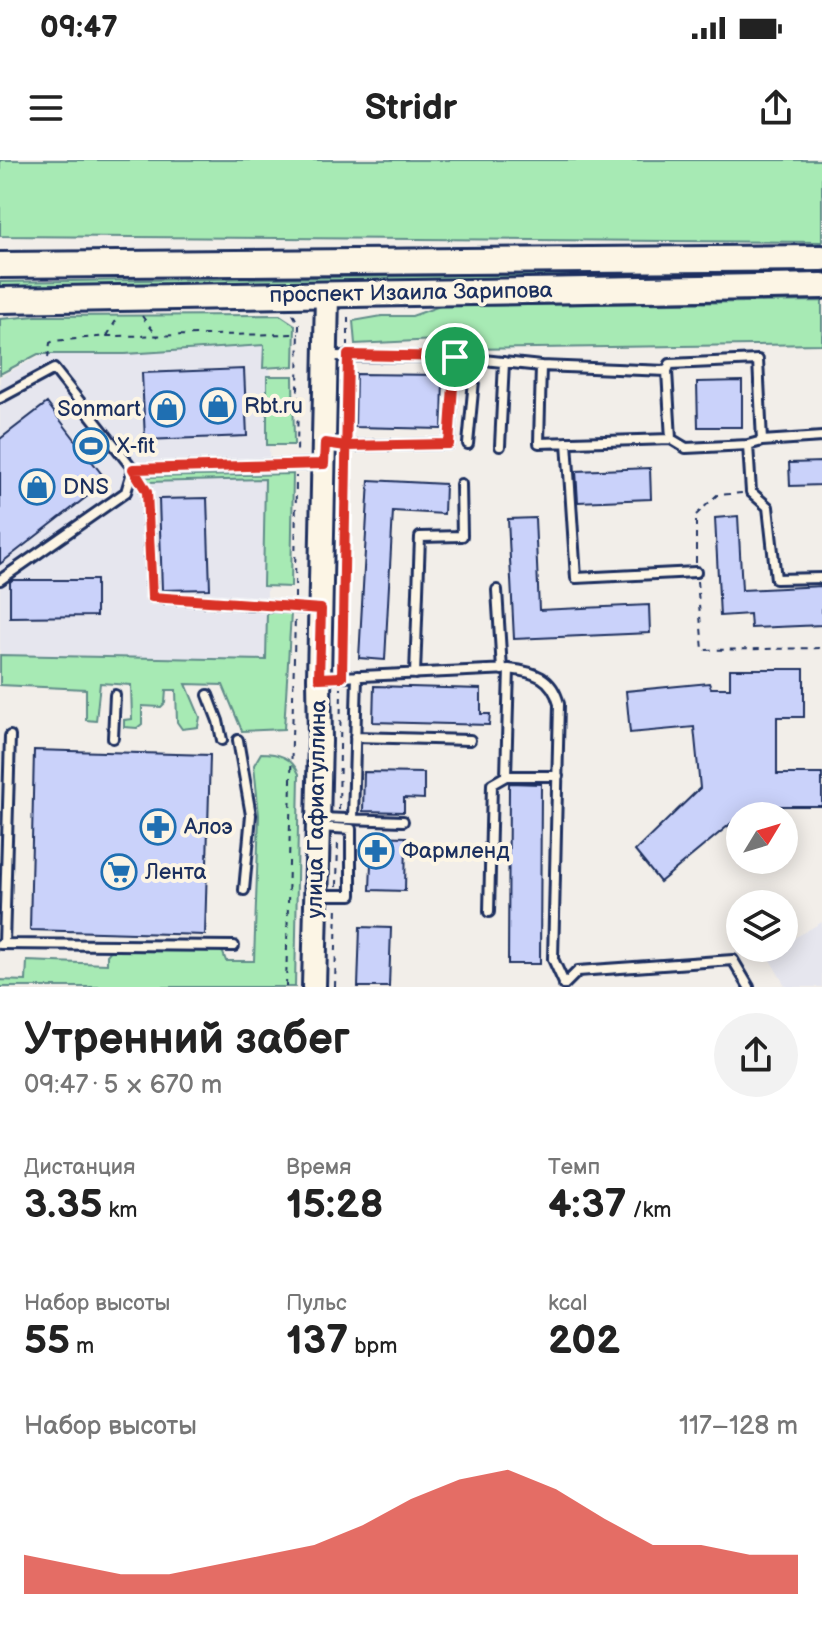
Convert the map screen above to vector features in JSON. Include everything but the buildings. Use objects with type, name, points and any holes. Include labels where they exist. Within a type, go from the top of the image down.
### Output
[{"type":"main road","name":"проспект Изаила Зарипова","points":[[0,265],[822,258]]},
{"type":"main road","name":"проспект Изаила Зарипова","points":[[0,300],[822,286]]},
{"type":"street","name":"улица Гафиатуллина","points":[[314,987],[327,896],[328,823],[319,678],[332,451],[325,356],[327,295]]},
{"type":"lane","points":[[325,356],[455,357],[541,366],[667,371]]},
{"type":"lane","points":[[133,469],[296,464],[332,451],[449,444],[455,357]]},
{"type":"lane","points":[[468,444],[476,359]]},
{"type":"lane","points":[[671,439],[667,371],[670,364],[758,360],[762,441]]},
{"type":"lane","points":[[500,446],[504,362]]},
{"type":"lane","points":[[541,366],[539,443],[671,439],[686,448],[822,437]]},
{"type":"lane","points":[[0,398],[54,369],[133,469],[147,492],[152,597],[321,609]]},
{"type":"lane","points":[[567,442],[576,578],[696,572]]},
{"type":"lane","points":[[748,445],[751,492],[768,507],[776,579],[822,578]]},
{"type":"lane","points":[[0,580],[126,492],[133,469]]},
{"type":"lane","points":[[415,674],[420,537],[462,536],[461,484]]},
{"type":"lane","points":[[497,590],[506,669],[506,776]]},
{"type":"lane","points":[[319,678],[506,669],[538,674],[546,679],[557,694],[559,704],[553,959],[564,985],[578,971],[733,960],[749,987]]},
{"type":"lane","points":[[353,819],[357,676]]},
{"type":"lane","points":[[113,738],[115,695]]},
{"type":"lane","points":[[208,695],[222,740]]},
{"type":"lane","points":[[10,736],[2,944],[234,946]]},
{"type":"lane","points":[[355,737],[470,740]]},
{"type":"lane","points":[[238,740],[251,815],[244,890]]},
{"type":"lane","points":[[489,912],[490,789],[495,780],[506,776],[558,776]]},
{"type":"lane","points":[[328,823],[353,819],[403,821]]},
{"type":"lane","points":[[327,896],[351,895],[351,829],[328,823]]},
{"type":"path","points":[[139,312],[158,337]]},
{"type":"path","points":[[107,336],[121,313]]},
{"type":"path","points":[[335,987],[327,896],[328,823],[342,677],[332,451],[348,355],[348,317]]},
{"type":"path","points":[[286,987],[295,606],[297,319]]},
{"type":"path","points":[[48,359],[50,343],[107,336],[299,334]]},
{"type":"path","points":[[751,492],[717,495],[696,515],[696,572],[703,650],[822,648]]},
{"type":"shaded area","points":[[271,338],[266,660],[0,655],[0,377],[51,350]]},
{"type":"shaded area","points":[[822,922],[822,987],[786,987],[771,962],[798,962],[798,936]]},
{"type":"green space","points":[[0,160],[822,160],[822,242],[0,236]]},
{"type":"green space","points":[[822,270],[822,277],[0,289],[0,282]]},
{"type":"green space","points":[[822,301],[822,344],[467,349],[457,339],[355,344],[353,321],[382,316],[412,316],[440,306]]},
{"type":"green space","points":[[280,315],[295,325],[294,366],[263,368],[264,345],[125,354],[38,354],[0,374],[0,319],[36,316]]},
{"type":"green space","points":[[267,376],[293,376],[294,445],[267,445]]},
{"type":"green space","points":[[293,474],[291,587],[263,586],[265,479],[148,482],[146,479],[146,477]]},
{"type":"green space","points":[[267,612],[291,613],[284,729],[242,731],[223,685],[186,684],[200,717],[198,727],[182,729],[177,722],[176,690],[166,690],[165,703],[161,707],[142,706],[142,724],[137,728],[124,727],[124,720],[132,719],[131,685],[100,683],[96,721],[86,720],[86,689],[0,685],[0,655],[266,660]]},
{"type":"green space","points":[[261,753],[284,757],[299,774],[295,987],[0,987],[0,980],[26,981],[27,961],[107,964],[107,955],[112,949],[218,950],[226,961],[254,961],[259,815],[254,765]]},
{"type":"place","name":"Rbt.ru","points":[[218,406]]},
{"type":"place","name":"Sonmart","points":[[167,409]]},
{"type":"place","name":"X-fit","points":[[91,446]]},
{"type":"place","name":"DNS","points":[[37,487]]},
{"type":"place","name":"Алоэ","points":[[158,827]]},
{"type":"place","name":"Фармленд","points":[[376,851]]},
{"type":"place","name":"Лента","points":[[119,872]]},
{"type":"route","points":[[455,357],[348,355],[346,446],[342,677],[319,678],[321,609],[152,597],[147,492],[133,469],[324,464],[325,443],[346,446],[449,444],[455,357]]}]
